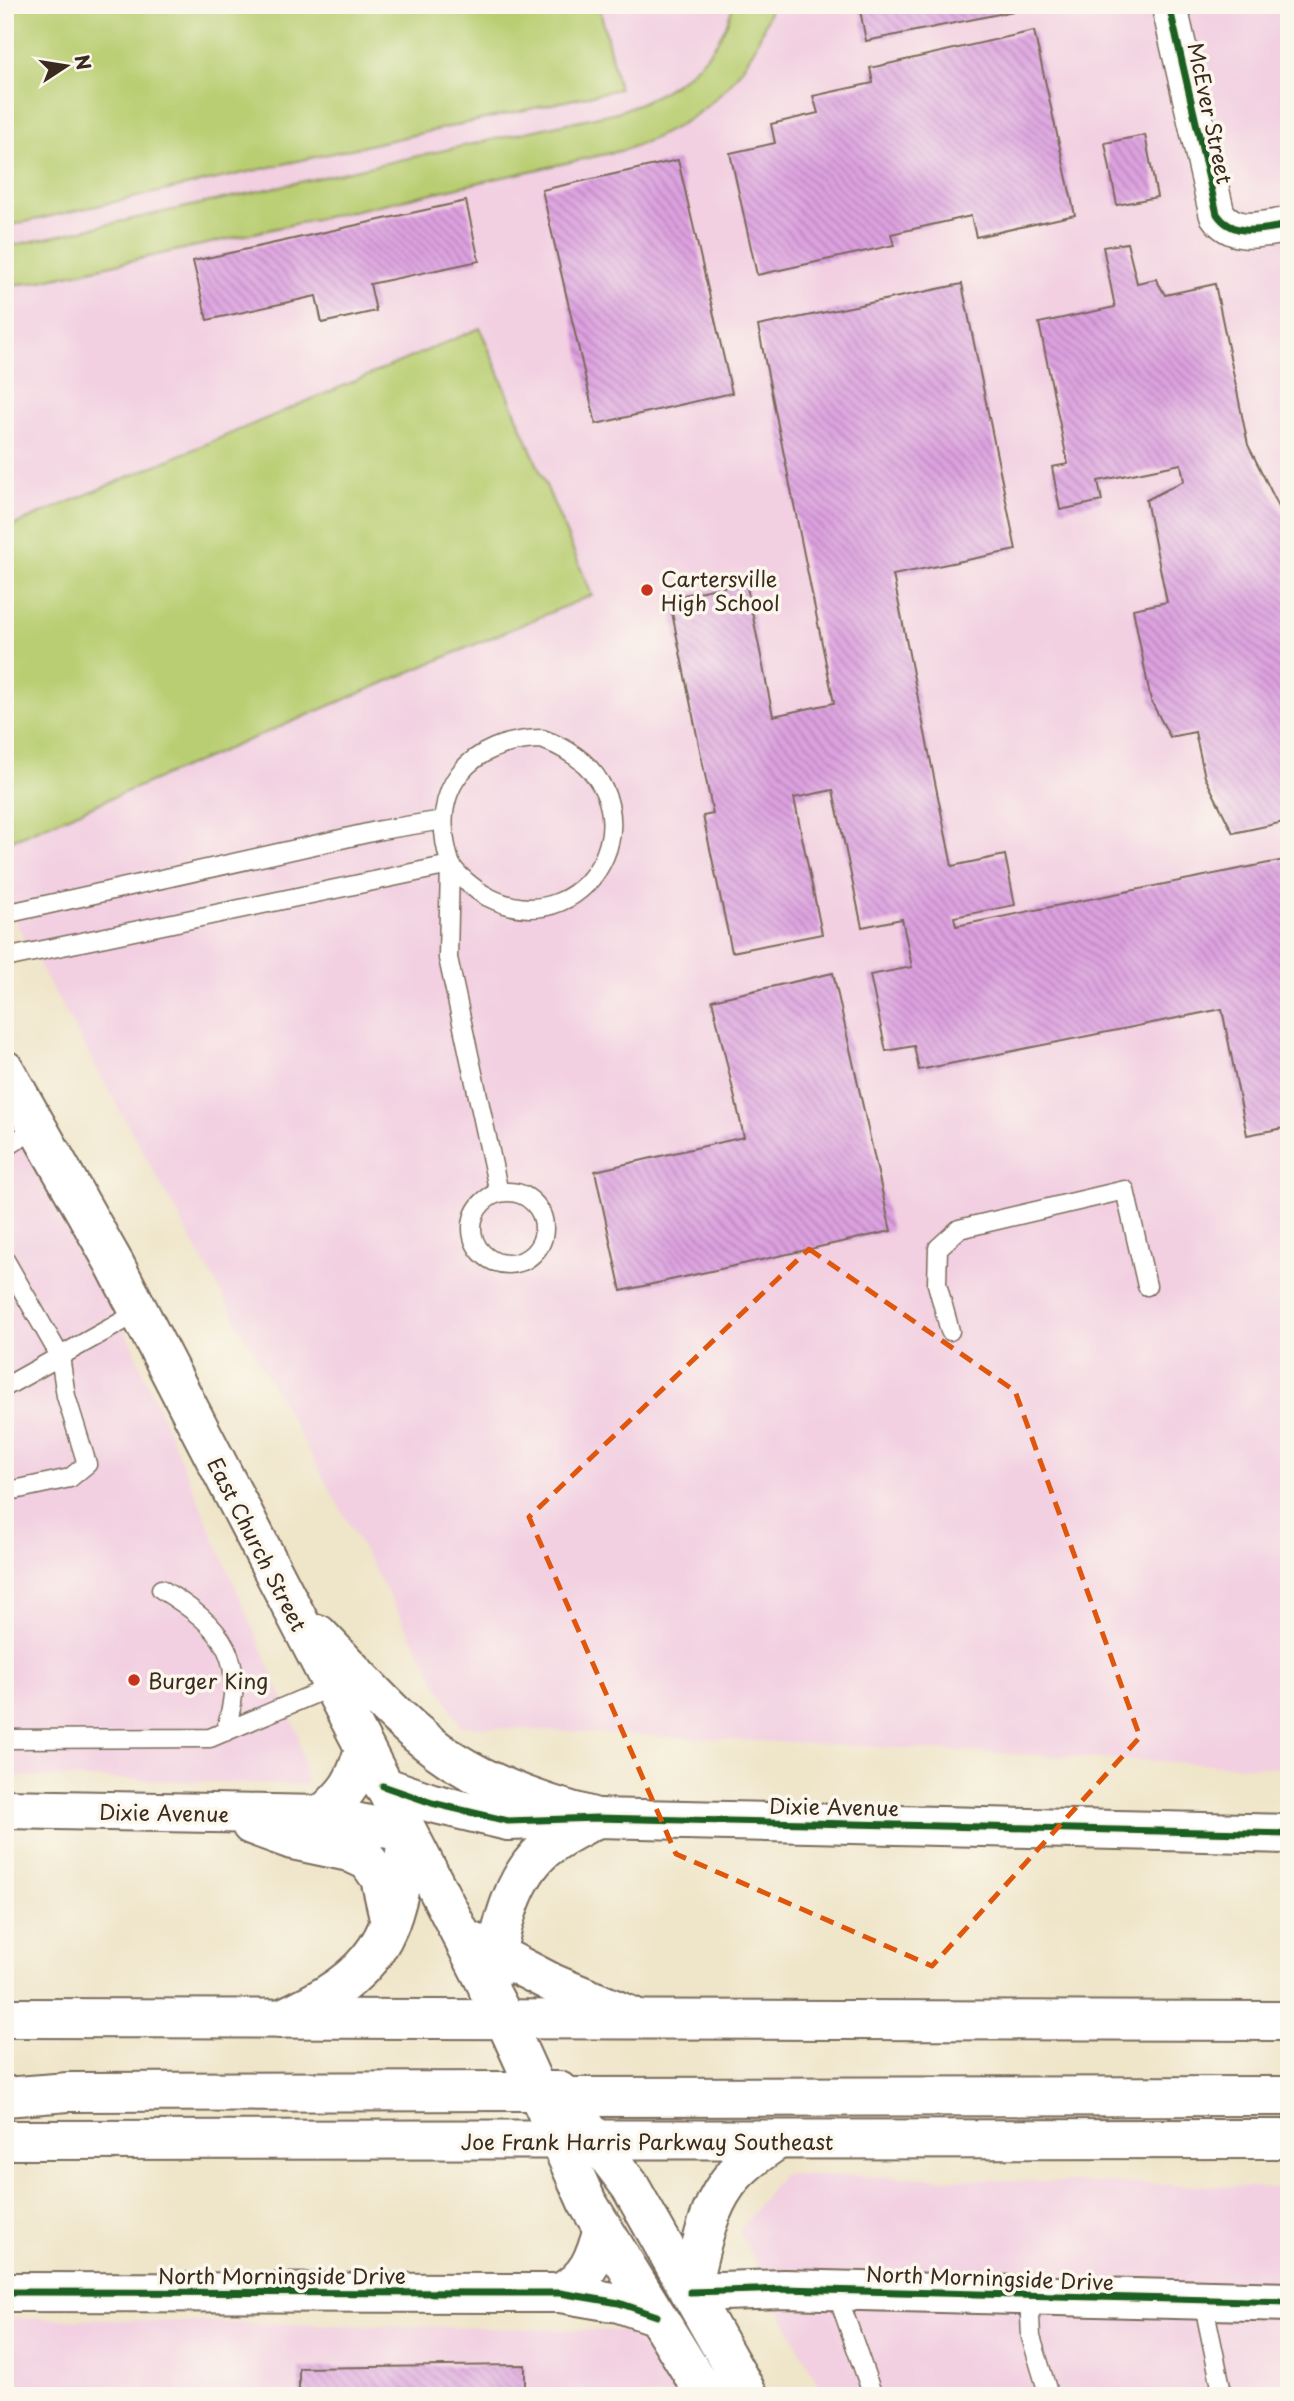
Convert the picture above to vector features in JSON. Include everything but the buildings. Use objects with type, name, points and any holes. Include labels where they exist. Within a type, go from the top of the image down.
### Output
[{"type":"main road","name":"East Church Street","points":[[6,1072],[139,1312],[461,1936],[496,1988],[550,2094],[578,2140],[630,2186],[748,2396]]},
{"type":"main road","points":[[290,1606],[374,1692],[450,1758],[486,1780],[526,1796],[597,1818]]},
{"type":"main road","points":[[322,1815],[344,1796],[357,1776],[364,1749]]},
{"type":"main road","name":"Dixie Avenue","points":[[383,1786],[432,1803],[508,1821],[597,1818],[1289,1834]]},
{"type":"main road","name":"Dixie Avenue","points":[[5,1810],[322,1815],[407,1833]]},
{"type":"main road","points":[[223,1813],[292,1840],[349,1852],[368,1861],[380,1878],[390,1922]]},
{"type":"main road","points":[[496,1988],[515,1892],[530,1866],[563,1836],[597,1818]]},
{"type":"main road","points":[[280,2019],[331,1995],[351,1980],[371,1958],[390,1922],[402,1880],[407,1833]]},
{"type":"main road","points":[[496,1988],[640,2019],[1289,2021]]},
{"type":"main road","points":[[5,2018],[280,2019],[496,1988],[589,2001],[640,2019]]},
{"type":"main road","points":[[5,2031],[43,2018]]},
{"type":"main road","points":[[5,2097],[82,2092],[1289,2096]]},
{"type":"main road","name":"Joe Frank Harris Parkway Southeast","points":[[5,2140],[1289,2139]]},
{"type":"main road","name":"East Church Street","points":[[578,2140],[587,2202],[706,2396]]},
{"type":"main road","points":[[690,2292],[714,2209],[727,2183],[776,2141]]},
{"type":"main road","points":[[559,2293],[585,2276],[596,2258],[603,2228]]},
{"type":"main road","name":"North Morningside Drive","points":[[690,2292],[836,2291],[1289,2302]]},
{"type":"main road","name":"North Morningside Drive","points":[[5,2292],[559,2293],[619,2303],[657,2316]]},
{"type":"street","name":"McEver Street","points":[[1169,5],[1212,199],[1225,226],[1241,231],[1289,225]]},
{"type":"lane","points":[[450,865],[478,892],[502,904],[528,908],[555,904],[579,891],[598,872],[609,847],[612,820],[606,792],[592,768],[569,749],[542,739],[514,740],[486,749],[471,761],[450,791],[443,820],[450,865],[448,958],[499,1192]]},
{"type":"lane","points":[[5,914],[381,830],[443,820]]},
{"type":"lane","points":[[5,958],[409,871],[450,865]]},
{"type":"lane","points":[[5,1148],[38,1127]]},
{"type":"lane","points":[[950,1331],[937,1284],[939,1248],[959,1229],[1125,1190],[1147,1286]]},
{"type":"lane","points":[[512,1191],[533,1201],[545,1222],[540,1246],[523,1262],[499,1264],[488,1259],[473,1240],[473,1216],[488,1197],[499,1192],[512,1191]]},
{"type":"lane","points":[[5,1260],[60,1356],[66,1396],[87,1464],[70,1478],[5,1492]]},
{"type":"lane","points":[[5,1387],[139,1312]]},
{"type":"lane","points":[[161,1589],[193,1608],[218,1635],[235,1669],[234,1702],[225,1732]]},
{"type":"lane","points":[[5,1740],[210,1738],[331,1687]]},
{"type":"lane","points":[[836,2291],[873,2396]]},
{"type":"lane","points":[[1029,2296],[1031,2337],[1049,2396]]},
{"type":"lane","points":[[1203,2301],[1223,2396]]},
{"type":"highlighted area","points":[[809,1249],[1015,1391],[1140,1737],[932,1966],[676,1854],[529,1517]]},
{"type":"shaded area","name":"Cartersville High School","points":[[5,5],[1289,5],[1289,1768],[461,1726],[5,903]]},
{"type":"shaded area","points":[[5,1050],[298,1733],[307,1785],[5,1776]]},
{"type":"shaded area","points":[[782,2174],[1289,2188],[1289,2396],[824,2396],[739,2231]]},
{"type":"shaded area","points":[[5,2318],[642,2331],[681,2396],[5,2396]]},
{"type":"green space","points":[[5,5],[599,5],[619,89],[7,226]]},
{"type":"green space","points":[[733,5],[771,5],[762,33],[735,79],[697,114],[675,128],[624,150],[32,283],[5,285],[5,247],[617,112],[636,105],[672,85],[704,59],[726,25]]},
{"type":"green space","points":[[480,328],[592,595],[5,843],[5,529]]},
{"type":"cycle path","points":[[1169,5],[1217,214],[1224,222],[1240,230],[1289,225]]},
{"type":"cycle path","points":[[383,1786],[432,1803],[508,1821],[597,1818],[1289,1834]]},
{"type":"cycle path","points":[[690,2292],[784,2289],[1289,2302]]},
{"type":"cycle path","points":[[5,2292],[560,2293],[619,2303],[657,2316]]},
{"type":"place","name":"Cartersville High School","points":[[647,590]]},
{"type":"place","name":"Burger King","points":[[134,1680]]}]
